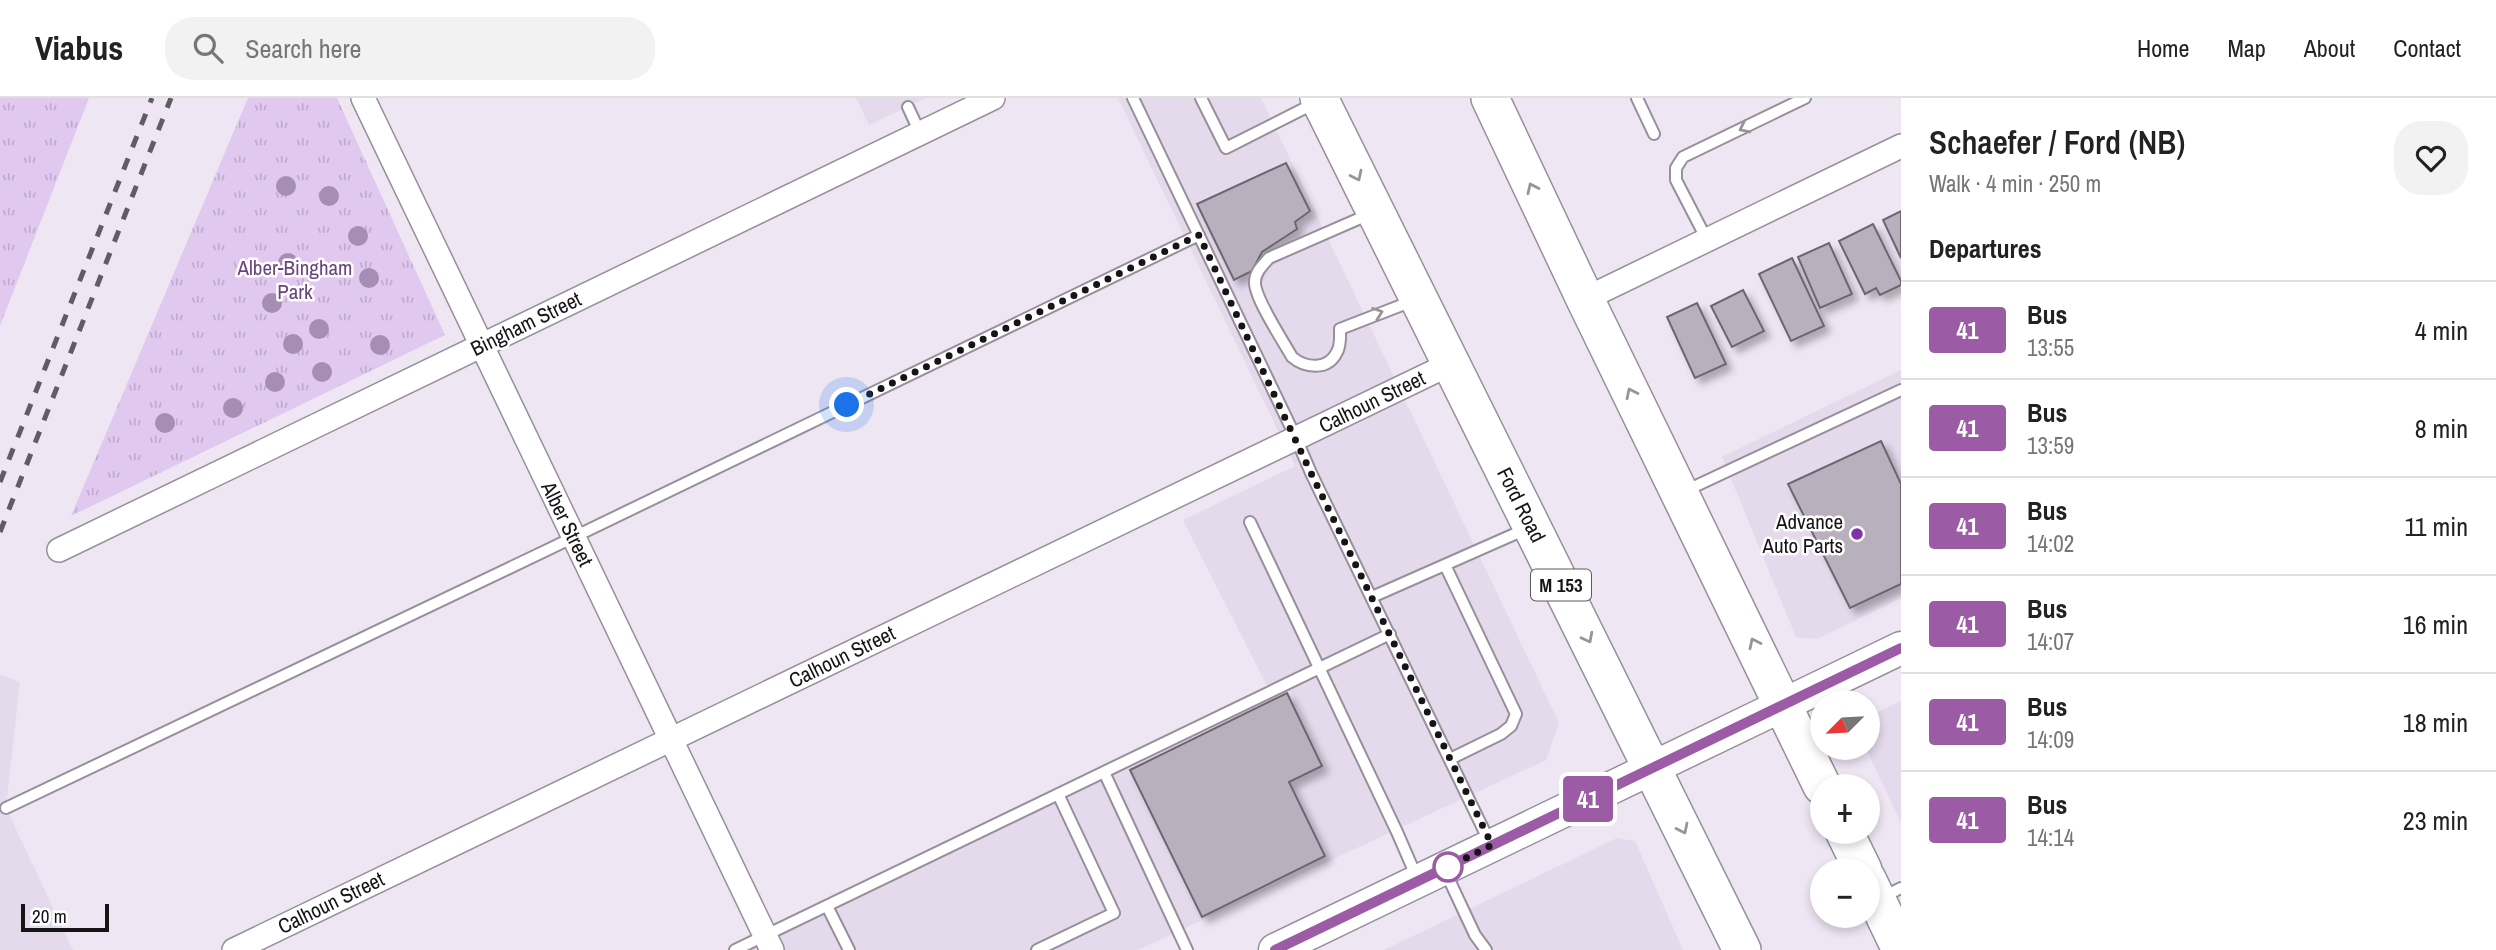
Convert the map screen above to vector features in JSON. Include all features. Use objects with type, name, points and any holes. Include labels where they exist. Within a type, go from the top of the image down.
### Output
[{"type":"main road","points":[[1490,98],[1816,774]]},
{"type":"main road","name":"Ford Road","points":[[1326,103],[1375,212],[1742,950]]},
{"type":"main road","points":[[1275,950],[1901,648]]},
{"type":"main road","points":[[1880,892],[1901,950]]},
{"type":"street","name":"Alber Street","points":[[363,98],[768,943]]},
{"type":"street","name":"Bingham Street","points":[[59,550],[993,98]]},
{"type":"street","points":[[1585,299],[1901,146]]},
{"type":"street","name":"Calhoun Street","points":[[234,950],[1450,364]]},
{"type":"lane","points":[[1133,98],[1492,845]]},
{"type":"lane","points":[[1201,98],[1226,148],[1326,103]]},
{"type":"lane","points":[[1637,98],[1654,134]]},
{"type":"lane","points":[[1707,240],[1676,180],[1676,168],[1683,157],[1805,98]]},
{"type":"lane","points":[[908,107],[920,133]]},
{"type":"lane","points":[[1375,212],[1269,258],[1257,272],[1254,283],[1259,297],[1292,357],[1300,364],[1314,366],[1327,363],[1337,352],[1340,328],[1418,299]]},
{"type":"lane","points":[[6,808],[1199,235]]},
{"type":"lane","points":[[1680,494],[1900,395]]},
{"type":"lane","points":[[1251,522],[1320,668],[1431,875],[1486,950]]},
{"type":"lane","points":[[1372,597],[1531,526]]},
{"type":"lane","points":[[1445,565],[1516,714],[1511,726],[1501,734],[1450,760]]},
{"type":"lane","points":[[735,950],[768,943],[827,906],[1390,634]]},
{"type":"lane","points":[[1104,772],[1187,950]]},
{"type":"lane","points":[[1037,950],[1114,913],[1058,794]]},
{"type":"lane","points":[[827,906],[849,950]]},
{"type":"shaded area","points":[[856,98],[926,98],[869,125]]},
{"type":"shaded area","points":[[1118,98],[1261,98],[1559,723],[1546,760],[1138,950],[745,950],[1270,692],[1183,520],[1295,466]]},
{"type":"shaded area","points":[[1901,370],[1901,598],[1817,639],[1796,637],[1722,457]]},
{"type":"shaded area","points":[[0,674],[20,682],[6,808],[73,950],[0,950]]},
{"type":"shaded area","points":[[1901,701],[1901,823],[1871,760],[1880,760],[1880,711]]},
{"type":"shaded area","points":[[1617,838],[1635,841],[1683,950],[1384,950]]},
{"type":"green space","points":[[0,98],[89,98],[0,326]]},
{"type":"green space","name":"Alber-Bingham Park","points":[[248,98],[337,98],[445,335],[71,516]]},
{"type":"building","points":[[1286,163],[1310,211],[1295,222],[1297,229],[1262,252],[1252,271],[1234,280],[1197,204]]},
{"type":"building","points":[[1901,211],[1901,258],[1883,220]]},
{"type":"building","points":[[1873,224],[1901,281],[1901,285],[1880,295],[1876,288],[1865,294],[1839,241]]},
{"type":"building","points":[[1829,243],[1852,294],[1820,308],[1798,257]]},
{"type":"building","points":[[1792,258],[1824,326],[1791,341],[1759,274]]},
{"type":"building","points":[[1743,290],[1764,331],[1732,347],[1711,306]]},
{"type":"building","points":[[1697,303],[1726,364],[1695,378],[1667,317]]},
{"type":"building","name":"Advance Auto Parts","points":[[1881,441],[1901,484],[1901,584],[1850,608],[1788,484]]},
{"type":"building","points":[[1287,693],[1322,766],[1289,782],[1325,856],[1202,917],[1130,770]]},
{"type":"railway","points":[[0,482],[152,98]]},
{"type":"railway","points":[[0,532],[171,98]]},
{"type":"bus line","name":"41","points":[[1275,950],[1901,648]]},
{"type":"place","name":"Advance Auto Parts","points":[[1857,534]]},
{"type":"route","points":[[847,405],[1199,235],[1492,845],[1444,869],[1448,867]]}]
